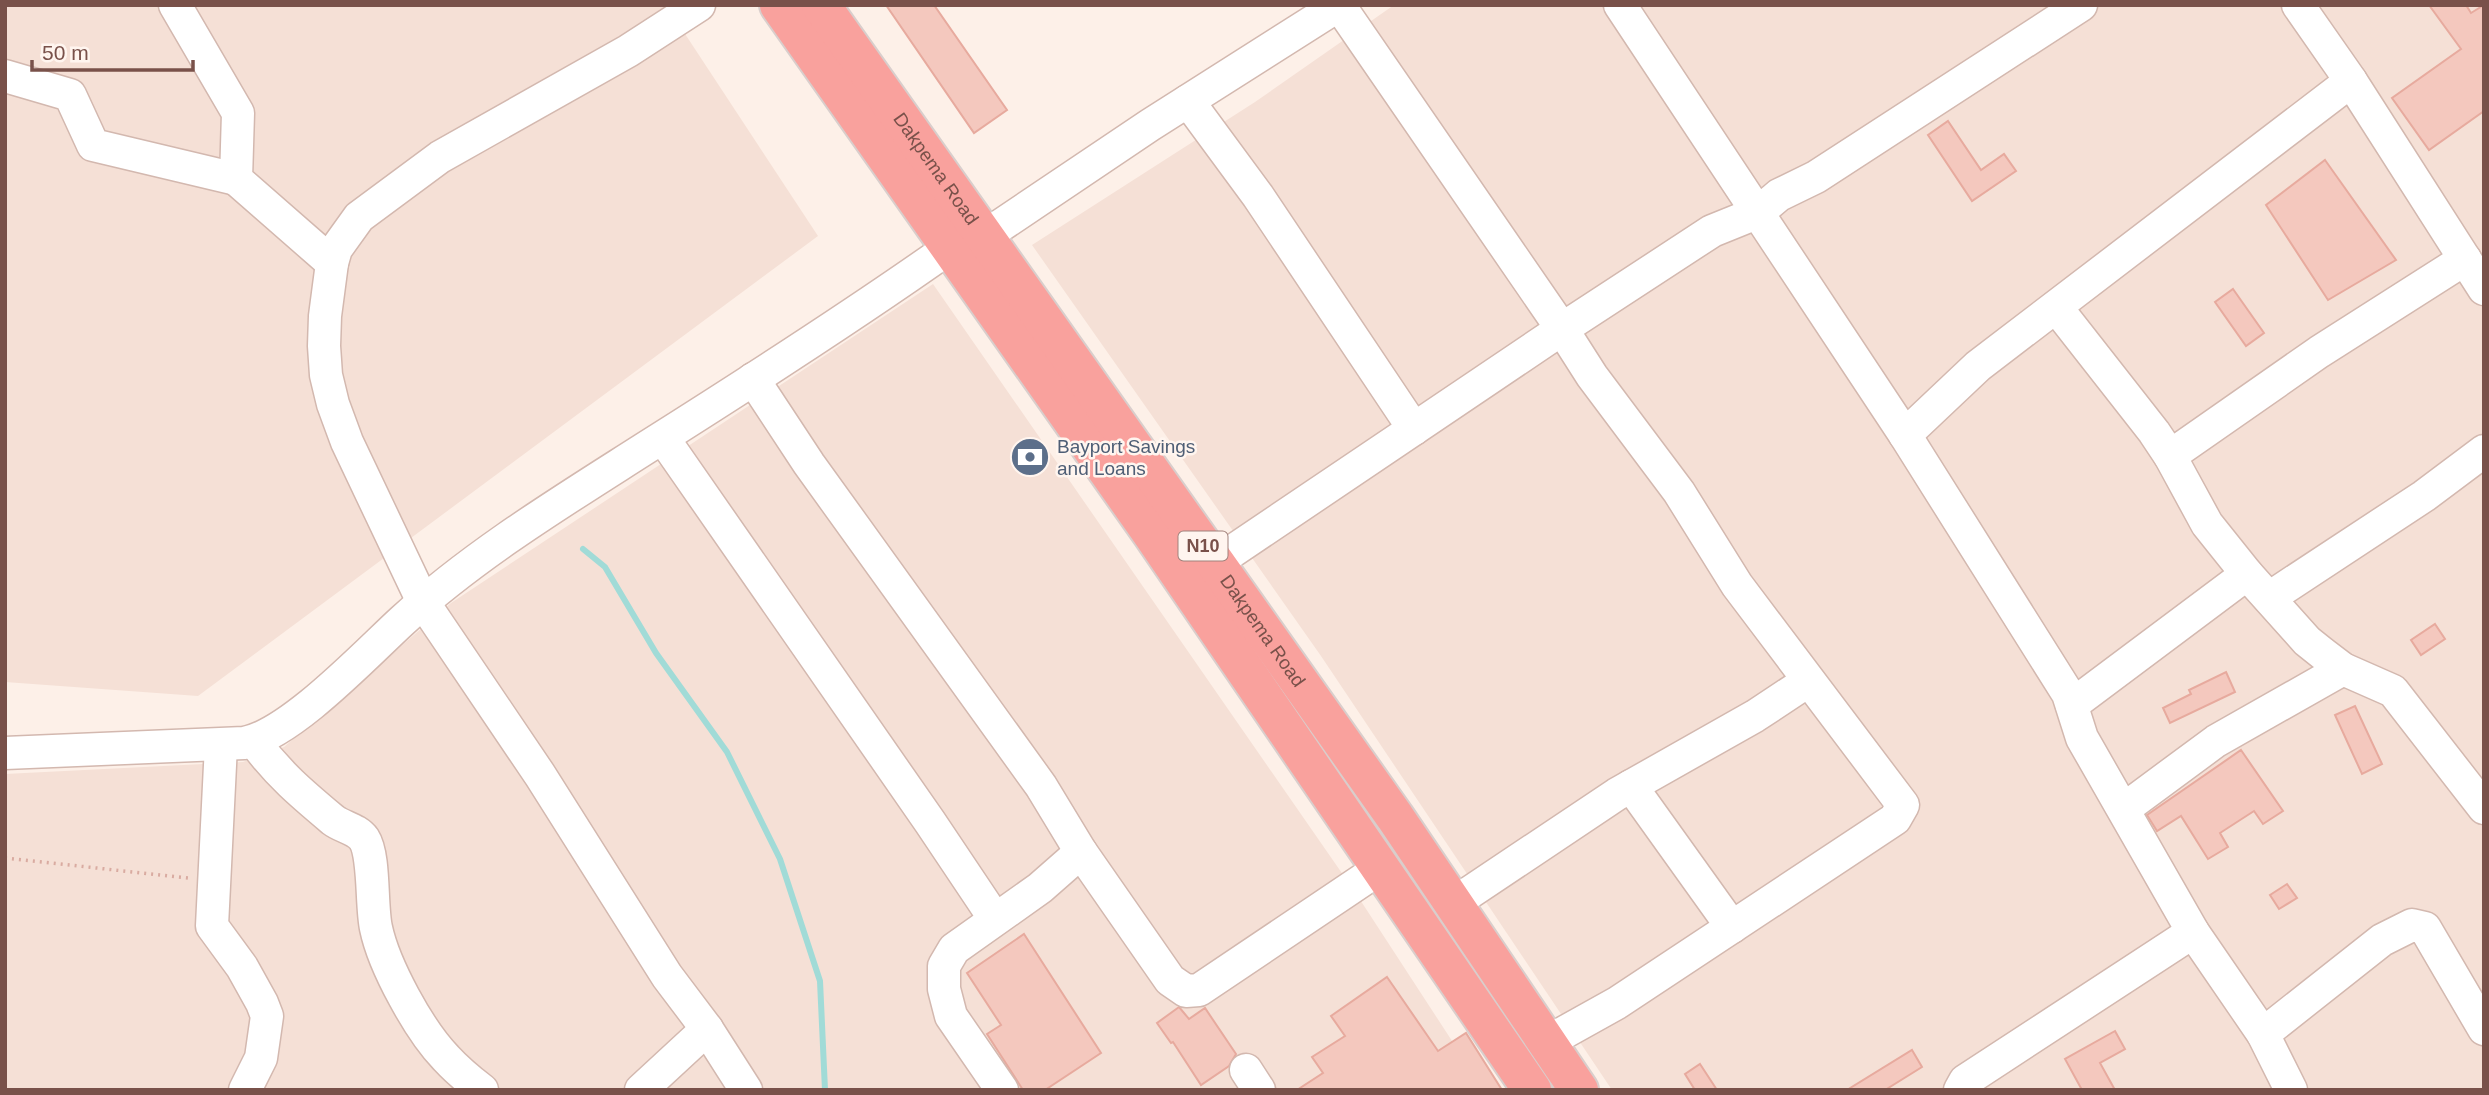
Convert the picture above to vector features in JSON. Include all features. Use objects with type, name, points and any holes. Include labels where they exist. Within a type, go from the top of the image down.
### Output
[{"type":"highway","name":"Dakpema Road","points":[[779,5],[967,242],[1215,563],[1454,903],[1579,1090]]},
{"type":"highway","name":"Dakpema Road","points":[[821,5],[1144,523],[1382,867],[1532,1090]]},
{"type":"street","points":[[175,5],[239,113],[236,179]]},
{"type":"street","points":[[699,5],[628,51],[440,158],[359,217],[336,249],[332,263],[324,346],[326,375],[333,404],[358,466],[423,602],[540,775],[667,976],[707,1029],[746,1090]]},
{"type":"street","points":[[5,752],[221,745],[254,741],[290,722],[423,602],[505,542],[753,379],[1339,5],[1592,376],[1679,492],[1737,584],[1903,805],[1895,819],[1617,1003],[1547,1041]]},
{"type":"street","points":[[1620,5],[1905,435],[2068,694],[2082,738],[2193,932],[2263,1034],[2291,1090]]},
{"type":"street","points":[[1215,563],[1712,231],[1759,212],[1779,195],[1816,177],[2081,5]]},
{"type":"street","points":[[2298,5],[2351,81],[2484,289]]},
{"type":"street","points":[[5,76],[70,95],[93,145],[236,179],[332,263]]},
{"type":"street","points":[[1905,435],[1978,366],[2351,81]]},
{"type":"street","points":[[1188,101],[1258,196],[1414,429]]},
{"type":"street","points":[[2171,456],[2319,352],[2465,259]]},
{"type":"street","points":[[2056,307],[2171,456],[2207,524],[2248,575],[2307,641],[2343,668],[2393,691],[2484,808]]},
{"type":"street","points":[[753,379],[809,464],[1041,786],[1081,852],[1170,980],[1186,991],[1199,990],[1382,867]]},
{"type":"street","points":[[663,438],[923,810],[995,919]]},
{"type":"street","points":[[2269,598],[2424,496],[2484,451]]},
{"type":"street","points":[[2072,705],[2248,575]]},
{"type":"street","points":[[2124,809],[2216,741],[2343,668]]},
{"type":"street","points":[[1454,903],[1631,786],[1755,716],[1808,681]]},
{"type":"street","points":[[254,741],[279,774],[336,822],[363,837],[369,858],[376,928],[385,957],[430,1039],[445,1058],[482,1090]]},
{"type":"street","points":[[221,745],[212,929],[242,967],[267,1016],[261,1058],[245,1090]]},
{"type":"street","points":[[1631,786],[1732,926]]},
{"type":"street","points":[[1002,1090],[951,1016],[943,978],[944,966],[954,950],[1040,888],[1081,852]]},
{"type":"street","points":[[2263,1034],[2382,940],[2412,925],[2425,928],[2484,1029]]},
{"type":"street","points":[[1960,1090],[1965,1081],[2193,932]]},
{"type":"street","points":[[641,1090],[707,1029]]},
{"type":"path","points":[[5,858],[214,880]]},
{"type":"shaded area","points":[[5,5],[666,5],[818,236],[198,696],[5,682]]},
{"type":"shaded area","points":[[1394,5],[2289,5],[2484,299],[2484,1090],[1612,1090],[1321,656],[1032,245],[1255,102]]},
{"type":"shaded area","points":[[2305,5],[2484,5],[2484,275]]},
{"type":"shaded area","points":[[933,284],[1355,892],[1484,1090],[5,1090],[5,774],[243,762],[284,747],[451,603]]},
{"type":"building","points":[[886,5],[934,5],[1007,110],[974,133]]},
{"type":"building","points":[[2429,5],[2466,5],[2471,13],[2484,5],[2484,111],[2429,150],[2392,98],[2461,49]]},
{"type":"building","points":[[1948,121],[1981,170],[2004,154],[2016,171],[1972,201],[1928,135]]},
{"type":"building","points":[[2325,160],[2396,260],[2328,300],[2266,205]]},
{"type":"building","points":[[2233,289],[2264,333],[2246,346],[2215,302]]},
{"type":"building","points":[[2435,624],[2445,639],[2421,655],[2411,640]]},
{"type":"building","points":[[2226,672],[2235,692],[2170,723],[2163,708],[2191,694],[2189,690]]},
{"type":"building","points":[[2355,706],[2382,764],[2362,774],[2335,715]]},
{"type":"building","points":[[2241,750],[2283,811],[2263,824],[2254,811],[2220,833],[2228,847],[2208,859],[2181,816],[2157,831],[2147,815]]},
{"type":"building","points":[[2287,884],[2297,898],[2279,909],[2270,895]]},
{"type":"building","points":[[1024,934],[1101,1053],[1045,1090],[1023,1090],[987,1034],[1001,1025],[967,973]]},
{"type":"building","points":[[1387,977],[1438,1051],[1466,1033],[1502,1090],[1297,1090],[1323,1073],[1312,1057],[1345,1036],[1331,1016]]},
{"type":"building","points":[[1179,1007],[1189,1019],[1205,1008],[1236,1054],[1229,1066],[1201,1085],[1157,1023]]},
{"type":"building","points":[[2115,1031],[2125,1049],[2100,1063],[2115,1090],[2082,1090],[2065,1059]]},
{"type":"building","points":[[1912,1050],[1922,1067],[1885,1090],[1847,1090]]},
{"type":"building","points":[[1700,1064],[1717,1090],[1695,1090],[1685,1074]]},
{"type":"waterway","points":[[583,549],[605,567],[656,653],[727,752],[780,859],[820,981],[825,1090]]},
{"type":"place","name":"Bayport Savings and Loans","points":[[1030,457]]}]
